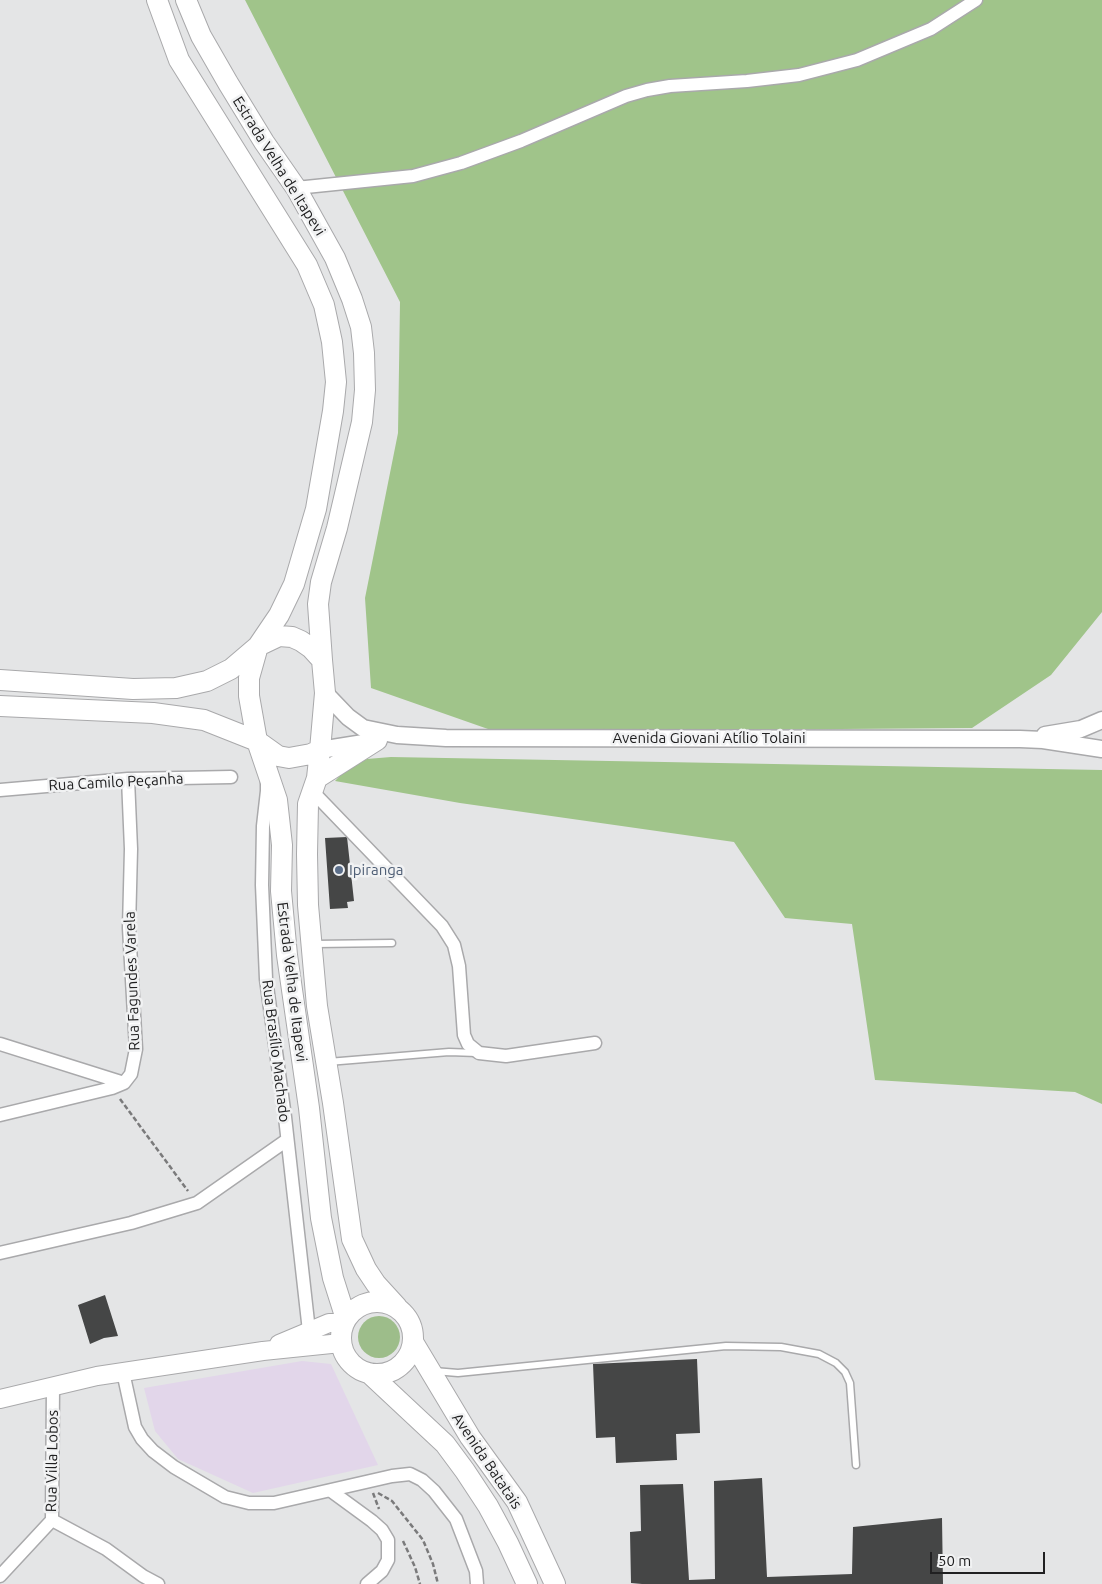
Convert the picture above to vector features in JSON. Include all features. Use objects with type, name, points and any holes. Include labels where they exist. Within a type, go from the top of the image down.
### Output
[{"type":"main road","name":"Estrada Velha de Itapevi","points":[[157,0],[180,60],[307,265],[324,305],[332,342],[336,382],[334,411],[316,509],[294,584],[279,615],[258,646],[249,678],[249,696],[257,741],[277,800],[282,845],[281,891],[287,955],[309,1108],[321,1218],[344,1321]]},
{"type":"main road","name":"Estrada Velha de Itapevi","points":[[186,0],[201,36],[228,83],[264,142],[296,188],[335,258],[361,327],[365,390],[362,422],[337,528],[321,582],[318,604],[325,693],[316,752],[315,784],[308,804],[307,854],[317,1006],[352,1239],[366,1269],[376,1284],[397,1307]]},
{"type":"main road","points":[[0,680],[132,688],[176,688],[207,681],[231,669],[258,646],[279,636],[292,637],[311,648],[322,660]]},
{"type":"main road","points":[[0,706],[153,713],[204,720],[257,741],[278,756],[289,758],[316,752]]},
{"type":"main road","points":[[315,784],[377,740]]},
{"type":"main road","points":[[374,1378],[398,1367],[408,1356],[413,1342],[413,1332],[405,1314],[397,1307],[381,1301],[372,1302],[357,1308],[344,1321],[340,1333],[344,1354],[358,1369],[374,1378],[444,1444],[465,1471],[492,1513],[508,1542],[526,1584]]},
{"type":"main road","points":[[263,1351],[329,1323],[344,1321]]},
{"type":"main road","name":"Avenida Batatais","points":[[413,1342],[470,1437],[518,1502],[555,1584]]},
{"type":"main road","points":[[0,1399],[123,1372],[263,1351],[341,1343]]},
{"type":"street","points":[[296,188],[413,176],[461,163],[521,141],[626,96],[647,90],[670,86],[748,81],[799,75],[857,60],[931,29],[976,0]]},
{"type":"street","points":[[325,693],[348,717],[363,728],[397,735]]},
{"type":"street","name":"Avenida Giovani Atílio Tolaini","points":[[1020,739],[1081,729],[1102,720]]},
{"type":"street","points":[[316,752],[397,735]]},
{"type":"street","name":"Avenida Giovani Atílio Tolaini","points":[[397,735],[446,738],[1020,739],[1043,740],[1102,749]]},
{"type":"street","name":"Rua Brasílio Machado","points":[[266,770],[267,791],[263,826],[262,885],[266,979],[309,1331]]},
{"type":"street","name":"Rua Camilo Peçanha","points":[[0,790],[128,779],[231,777]]},
{"type":"street","name":"Rua Fagundes Varela","points":[[124,1083],[131,1074],[136,1050],[129,928],[131,849],[128,779]]},
{"type":"street","points":[[315,784],[442,926],[454,945],[459,966],[464,1035],[468,1044],[479,1053],[506,1056],[595,1043]]},
{"type":"street","points":[[0,1044],[124,1083]]},
{"type":"street","points":[[0,1115],[112,1088],[124,1083]]},
{"type":"street","points":[[0,1253],[131,1223],[197,1204],[287,1140]]},
{"type":"street","points":[[123,1372],[135,1427],[142,1439],[153,1452],[174,1467],[225,1497],[249,1503],[274,1503],[392,1476],[410,1474],[422,1480],[434,1491],[456,1519],[476,1571],[478,1584]]},
{"type":"street","name":"Rua Villa Lobos","points":[[0,1576],[52,1520],[53,1386]]},
{"type":"street","points":[[331,1491],[372,1521],[382,1530],[388,1540],[388,1560],[382,1571],[367,1584]]},
{"type":"street","points":[[52,1520],[106,1549],[141,1580],[158,1584]]},
{"type":"lane","points":[[312,944],[392,942]]},
{"type":"lane","points":[[326,1062],[449,1052],[479,1053]]},
{"type":"lane","points":[[430,1370],[458,1372],[726,1346],[781,1347],[819,1354],[836,1363],[845,1372],[850,1383],[856,1465]]},
{"type":"path","points":[[112,1088],[197,1204]]},
{"type":"path","points":[[372,1489],[392,1501],[423,1540],[433,1564],[438,1584]]},
{"type":"shaded area","points":[[302,1361],[331,1364],[378,1465],[253,1493],[178,1459],[155,1431],[144,1388]]},
{"type":"green space","points":[[245,0],[1102,0],[1102,612],[1051,675],[972,728],[488,729],[371,688],[365,598],[398,433],[400,302]]},
{"type":"green space","points":[[391,757],[1102,770],[1102,1104],[1075,1092],[875,1080],[852,924],[785,918],[734,842],[460,803],[335,781],[348,767],[367,759]]},
{"type":"green space","points":[[383,1316],[391,1319],[397,1325],[400,1337],[397,1349],[391,1355],[375,1358],[367,1355],[361,1349],[358,1333],[361,1325],[367,1319]]},
{"type":"building","name":"Ipiranga","points":[[347,837],[354,901],[347,902],[348,908],[330,909],[325,838]]},
{"type":"building","points":[[105,1295],[118,1336],[104,1338],[90,1344],[78,1305]]},
{"type":"building","points":[[697,1359],[700,1433],[676,1434],[677,1460],[616,1463],[615,1437],[596,1438],[593,1364]]},
{"type":"building","points":[[762,1478],[767,1577],[852,1574],[853,1527],[942,1518],[943,1584],[631,1583],[630,1532],[641,1531],[640,1485],[683,1484],[689,1580],[715,1579],[714,1481]]},
{"type":"place","name":"Ipiranga","points":[[339,870]]}]
